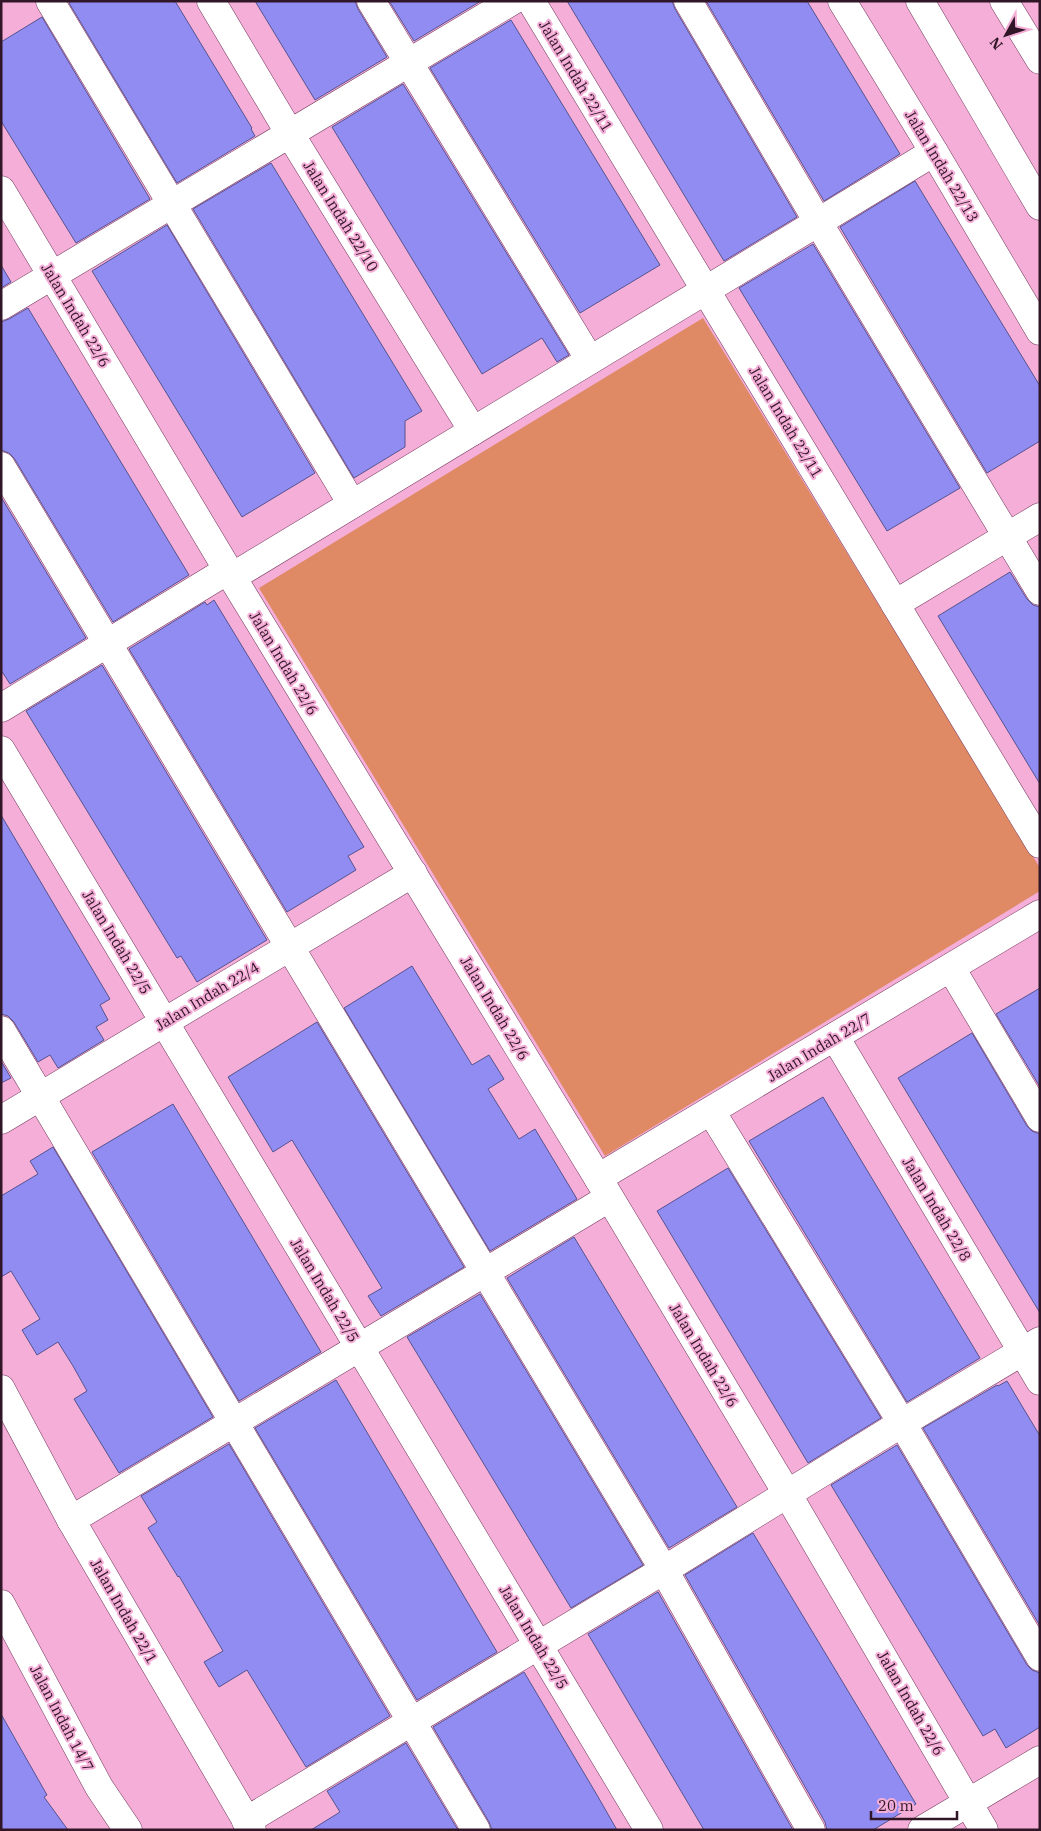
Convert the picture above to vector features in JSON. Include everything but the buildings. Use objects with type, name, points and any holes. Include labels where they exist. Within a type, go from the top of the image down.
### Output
[{"type":"street","points":[[50,1],[352,504]]},
{"type":"street","name":"Jalan Indah 22/10","points":[[211,1],[290,134],[473,431]]},
{"type":"street","points":[[371,1],[590,360]]},
{"type":"street","points":[[1,306],[512,1]]},
{"type":"street","name":"Jalan Indah 22/11","points":[[531,1],[1040,844]]},
{"type":"street","points":[[688,1],[818,222],[1040,591]]},
{"type":"street","name":"Jalan Indah 22/13","points":[[842,1],[1040,331]]},
{"type":"street","points":[[920,1],[1032,177],[1040,206]]},
{"type":"street","points":[[1004,1],[1040,60]]},
{"type":"street","points":[[1,708],[109,643],[352,504],[934,152]]},
{"type":"street","name":"Jalan Indah 22/6","points":[[1,190],[230,574],[604,1188],[788,1495],[984,1830]]},
{"type":"street","points":[[1,466],[664,1570],[811,1830]]},
{"type":"street","points":[[895,604],[1040,517]]},
{"type":"street","name":"Jalan Indah 22/5","points":[[1,750],[649,1830]]},
{"type":"street","name":"Jalan Indah 22/4","points":[[1,1120],[413,873]]},
{"type":"street","name":"Jalan Indah 22/7","points":[[71,1520],[484,1273],[712,1111],[1040,914]]},
{"type":"street","points":[[951,968],[1040,1118]]},
{"type":"street","points":[[1,1030],[476,1830]]},
{"type":"street","name":"Jalan Indah 22/8","points":[[835,1037],[1031,1346],[1040,1380]]},
{"type":"street","points":[[712,1111],[902,1423],[1040,1656]]},
{"type":"street","points":[[249,1825],[412,1721],[788,1495],[902,1423],[1031,1346]]},
{"type":"street","name":"Jalan Indah 22/1","points":[[1,1389],[71,1520],[249,1825]]},
{"type":"street","name":"Jalan Indah 14/7","points":[[2,1605],[99,1787],[128,1830]]},
{"type":"street","points":[[922,1830],[1040,1760]]},
{"type":"shaded area","points":[[703,318],[1040,868],[1040,891],[605,1156],[259,588]]}]
